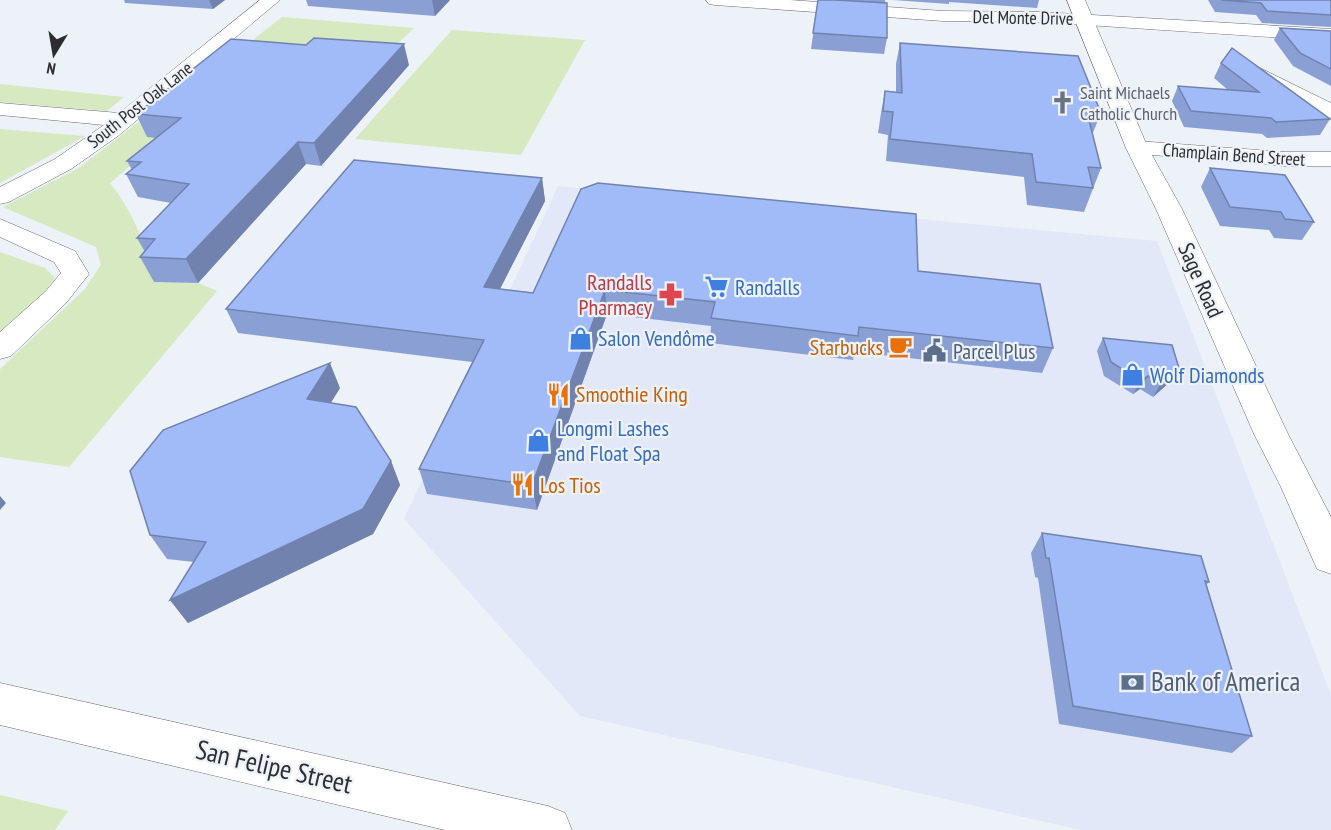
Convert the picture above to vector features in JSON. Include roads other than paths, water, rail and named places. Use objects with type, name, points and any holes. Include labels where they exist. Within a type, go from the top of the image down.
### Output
[{"type":"street","name":"South Post Oak Lane","points":[[0,197],[63,164],[117,126],[271,0]]},
{"type":"street","name":"Del Monte Drive","points":[[715,0],[943,16],[1081,10],[1201,27],[1331,35]]},
{"type":"street","name":"Sage Road","points":[[1081,10],[1137,148],[1169,209],[1271,434],[1299,487],[1331,558]]},
{"type":"street","points":[[1201,27],[1227,50]]},
{"type":"street","points":[[1244,63],[1331,112]]},
{"type":"street","points":[[0,110],[117,126]]},
{"type":"street","points":[[0,122],[117,126]]},
{"type":"street","name":"Champlain Bend Street","points":[[1137,148],[1284,159],[1331,159]]},
{"type":"street","points":[[0,227],[65,257],[75,274],[56,297],[0,349]]},
{"type":"street","name":"San Felipe Street","points":[[0,704],[548,830]]},
{"type":"place","name":"Saint Michaels Catholic Church","points":[[1062,103]]},
{"type":"place","name":"Randalls","points":[[717,287]]},
{"type":"place","name":"Randalls Pharmacy","points":[[670,295]]},
{"type":"place","name":"Salon Vendôme","points":[[580,338]]},
{"type":"place","name":"Starbucks","points":[[901,347]]},
{"type":"place","name":"Parcel Plus","points":[[935,351]]},
{"type":"place","name":"Wolf Diamonds","points":[[1132,375]]},
{"type":"place","name":"Smoothie King","points":[[558,394]]},
{"type":"place","name":"Longmi Lashes and Float Spa","points":[[539,441]]},
{"type":"place","name":"Los Tios","points":[[522,485]]},
{"type":"place","name":"Bank of America","points":[[1133,682]]}]
